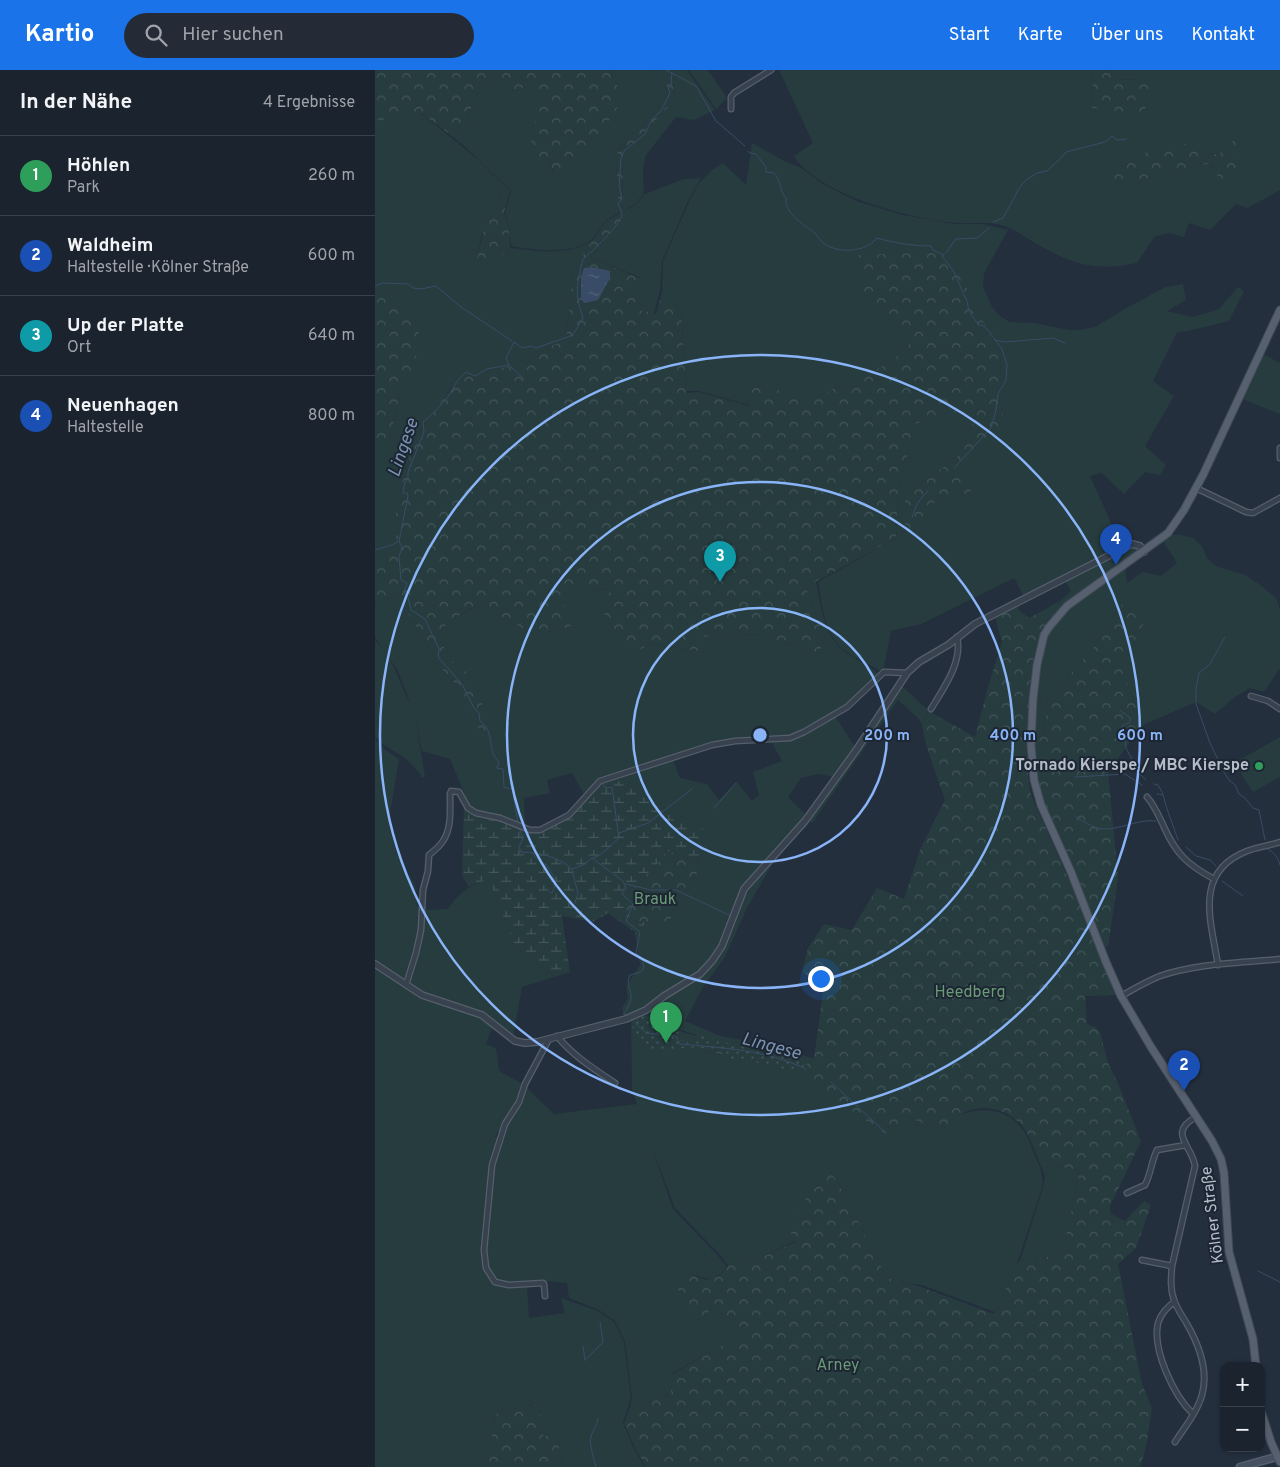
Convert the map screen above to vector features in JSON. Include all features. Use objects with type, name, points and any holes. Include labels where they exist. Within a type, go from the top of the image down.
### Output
[{"type":"main road","name":"Kölner Straße","points":[[1256,1362],[1253,1339],[1230,1257],[1224,1173],[1221,1159],[1212,1141],[1156,1055],[1121,996],[1071,872],[1036,792],[1032,764],[1033,700],[1040,651],[1045,635],[1053,621],[1061,611],[1081,594],[1144,552],[1168,532],[1184,510],[1280,310]]},
{"type":"main road","points":[[1240,1467],[1279,1458],[1265,1426]]},
{"type":"street","points":[[731,109],[731,99],[734,93],[771,70]]},
{"type":"street","points":[[1280,448],[1280,458]]},
{"type":"street","points":[[1196,488],[1246,512],[1253,513],[1280,498]]},
{"type":"street","points":[[375,964],[422,995],[482,1015],[515,1041],[525,1043],[549,1039],[626,1019],[646,1010],[664,996],[700,974],[712,961],[722,946],[745,889],[805,821],[857,749],[907,673],[919,662],[949,645],[975,624],[1031,595],[1132,544],[1140,546],[1144,552]]},
{"type":"street","points":[[931,710],[948,680],[956,661],[959,645],[957,637]]},
{"type":"street","points":[[406,985],[421,930],[423,890],[428,872],[429,855],[443,842],[447,834],[451,791],[459,792],[467,808],[476,813],[500,818],[531,830],[540,830],[569,815],[600,781],[713,745],[735,741],[790,738],[819,724],[847,707],[884,672],[907,673]]},
{"type":"street","points":[[1251,696],[1268,701],[1280,709]]},
{"type":"street","points":[[1147,797],[1153,803],[1177,852],[1185,861],[1214,879]]},
{"type":"street","points":[[1218,965],[1209,892],[1214,879],[1228,861],[1246,852],[1279,844]]},
{"type":"street","points":[[1121,996],[1162,975],[1218,965],[1280,959]]},
{"type":"street","points":[[557,1036],[564,1045],[615,1083]]},
{"type":"street","points":[[545,1296],[543,1283],[509,1285],[495,1282],[487,1268],[484,1250],[492,1166],[505,1124],[519,1102],[525,1084],[549,1039]]},
{"type":"street","points":[[1175,1442],[1203,1394],[1205,1379],[1202,1356],[1174,1302],[1170,1281],[1195,1166],[1195,1161],[1182,1136],[1183,1129],[1186,1123],[1196,1117]]},
{"type":"street","points":[[1127,1193],[1145,1185],[1157,1150],[1186,1145]]},
{"type":"street","points":[[1142,1260],[1172,1266]]},
{"type":"street","points":[[1174,1302],[1162,1314],[1157,1325],[1159,1345],[1168,1379],[1185,1407],[1193,1414]]},
{"type":"green space","points":[[375,70],[608,70],[624,97],[592,148],[555,173],[546,158],[530,155],[532,129],[543,100],[535,85],[507,92],[493,79],[484,80],[473,101],[461,143],[423,114],[375,121]]},
{"type":"green space","points":[[608,70],[652,70],[667,74],[666,99],[620,147],[616,156],[619,213],[605,222],[591,240],[574,248],[541,250],[511,246],[505,213],[511,191],[461,143],[473,101],[484,80],[493,79],[507,92],[535,85],[544,100],[532,129],[554,173],[623,97]]},
{"type":"green space","points":[[652,70],[670,70],[675,100],[623,154],[622,212],[619,213],[616,156],[620,147],[666,99],[667,74]]},
{"type":"green space","points":[[670,70],[687,70],[715,110],[694,120],[676,117],[646,155],[643,168],[644,194],[635,204],[622,212],[623,154],[675,100]]},
{"type":"green space","points":[[689,70],[708,70],[727,98],[716,109]]},
{"type":"green space","points":[[779,70],[1093,70],[1092,107],[1140,79],[1114,80],[1111,70],[1280,70],[1280,190],[1248,208],[1236,204],[1210,230],[1189,223],[1184,237],[1170,233],[1155,236],[1137,263],[1122,266],[1096,266],[1072,261],[999,224],[937,221],[867,203],[823,182],[806,170],[794,156],[813,143]],"holes":[[[1185,144],[1209,155],[1223,153],[1226,144],[1245,149],[1240,150],[1233,162],[1230,175],[1222,180],[1218,170],[1209,163],[1203,165],[1197,162],[1188,170],[1166,173],[1130,184],[1117,165],[1122,166],[1156,151],[1178,148]]]},
{"type":"green space","points":[[1093,70],[1111,70],[1114,80],[1143,79],[1153,88],[1143,114],[1092,108]]},
{"type":"green space","points":[[420,114],[425,116],[476,158],[506,187],[499,195],[500,199],[495,207],[499,209],[482,234],[477,258],[502,257],[510,248],[564,251],[585,245],[594,239],[581,258],[573,275],[566,339],[510,366],[458,378],[416,436],[396,504],[396,553],[375,555],[375,451],[388,449],[400,393],[411,372],[391,292],[375,296],[375,121]]},
{"type":"green space","points":[[1233,140],[1240,141],[1245,149],[1240,150],[1239,158],[1233,162],[1239,166],[1236,176],[1230,175],[1222,180],[1217,178],[1218,170],[1210,163],[1203,165],[1197,162],[1188,170],[1166,173],[1130,184],[1119,184],[1112,178],[1111,168],[1129,163],[1147,152],[1164,150],[1185,144],[1196,144],[1198,150],[1209,155],[1221,153],[1218,150],[1219,144],[1231,145]]},
{"type":"green space","points":[[752,143],[801,168],[823,184],[856,201],[903,215],[955,224],[982,224],[1008,230],[984,273],[983,287],[992,307],[1001,317],[1010,322],[1034,323],[1070,330],[1095,327],[1166,287],[1183,284],[1186,300],[1167,311],[1193,317],[1219,309],[1238,287],[1244,291],[1229,321],[1177,332],[1153,381],[1174,396],[1145,446],[1166,465],[1160,475],[1145,472],[1124,494],[1102,473],[1090,476],[1121,545],[1024,597],[1014,578],[921,624],[891,631],[883,672],[849,654],[838,644],[832,637],[825,619],[818,582],[896,538],[898,492],[915,424],[947,413],[978,407],[963,452],[905,497],[924,518],[936,501],[971,493],[960,472],[1003,420],[1000,356],[865,304],[891,321],[909,344],[891,362],[803,403],[752,378],[749,405],[699,391],[687,391],[681,312],[662,292],[663,261],[699,183],[712,170],[723,163],[746,185]]},
{"type":"green space","points":[[701,178],[688,201],[662,261],[660,290],[654,314],[634,309],[641,278],[590,257],[622,219],[619,214],[635,205],[645,194],[684,179]]},
{"type":"green space","points":[[506,187],[510,191],[504,213],[509,227],[510,248],[503,256],[496,259],[477,258],[487,217],[498,209],[495,207],[500,199],[499,195]]},
{"type":"green space","points":[[619,214],[622,219],[590,257],[641,279],[634,309],[656,314],[662,292],[681,312],[687,393],[699,392],[749,406],[752,377],[803,403],[891,362],[909,344],[891,321],[865,304],[857,255],[949,252],[1000,356],[1003,420],[960,472],[972,493],[936,501],[925,518],[905,531],[905,497],[963,452],[978,408],[947,413],[915,424],[898,492],[896,538],[806,587],[825,640],[819,653],[757,634],[702,637],[698,651],[653,644],[628,654],[603,622],[610,589],[582,590],[562,594],[571,627],[534,635],[503,617],[474,607],[448,622],[437,636],[452,661],[468,673],[478,691],[491,732],[488,735],[482,735],[457,686],[440,667],[397,595],[375,605],[375,555],[396,552],[396,504],[416,436],[458,378],[510,366],[566,339],[573,275],[581,258],[605,222]]},
{"type":"green space","points":[[390,292],[422,337],[411,372],[400,393],[388,449],[375,451],[375,296]]},
{"type":"green space","points":[[1262,353],[1280,363],[1280,414],[1242,399]]},
{"type":"green space","points":[[1170,535],[1193,538],[1202,546],[1207,558],[1216,566],[1245,575],[1276,598],[1280,610],[1280,668],[1264,692],[1250,688],[1235,697],[1215,714],[1196,702],[1143,725],[1121,667],[1145,622],[1121,604],[1095,646],[1048,699],[1043,736],[1035,737],[1037,685],[1043,650],[1049,634],[1058,619],[1069,607],[1125,567],[1127,583],[1143,572],[1161,576],[1177,563],[1164,542]]},
{"type":"green space","points":[[1131,546],[1138,547],[1138,552],[1100,577],[1062,606],[1060,601],[1071,591],[1064,580]]},
{"type":"green space","points":[[816,581],[821,609],[831,636],[843,650],[879,675],[849,705],[790,737],[735,738],[712,744],[600,780],[585,796],[572,773],[547,780],[550,793],[524,798],[525,827],[477,812],[470,807],[450,759],[422,751],[416,722],[425,777],[422,777],[405,758],[375,737],[375,640],[385,652],[375,637],[375,605],[397,595],[440,667],[457,686],[467,703],[468,673],[452,661],[437,636],[448,622],[475,607],[503,617],[534,635],[570,627],[561,594],[582,590],[610,589],[628,654],[653,644],[697,651],[701,637],[757,634],[819,653],[825,640],[806,587]],"holes":[[[387,655],[398,671],[410,702],[406,695]]]},
{"type":"green space","points":[[1060,601],[1062,606],[1047,622],[1041,634],[1032,667],[1027,760],[1028,778],[1031,795],[1082,909],[1098,954],[1118,995],[1085,996],[1087,1024],[1095,1027],[1100,1032],[1108,1063],[1141,1141],[1110,1206],[1111,1214],[1125,1221],[1144,1201],[1151,1205],[1136,1248],[1118,1264],[1142,1384],[1152,1408],[1146,1447],[1140,1467],[646,1467],[624,1423],[630,1407],[671,1394],[671,1375],[740,1335],[711,1309],[704,1317],[689,1323],[678,1289],[688,1273],[705,1280],[719,1276],[732,1262],[762,1257],[795,1242],[789,1228],[826,1164],[846,1197],[887,1278],[921,1287],[994,1314],[1019,1261],[1062,1255],[1080,1170],[1040,1164],[1024,1128],[1011,1116],[994,1109],[977,1108],[960,1115],[942,1130],[910,1118],[889,1136],[799,1075],[776,1063],[685,1048],[644,1047],[631,1019],[647,1015],[676,1030],[691,1035],[768,1053],[805,1065],[814,1059],[824,985],[802,972],[808,948],[824,924],[852,930],[877,888],[904,899],[920,850],[945,800],[926,745],[922,725],[928,711],[975,737],[1002,642],[995,616],[1017,605],[1020,611],[1029,618]]},
{"type":"green space","points":[[1121,604],[1145,622],[1121,667],[1143,725],[1108,771],[1118,878],[1108,947],[1105,946],[1042,800],[1036,779],[1035,737],[1043,736],[1048,699],[1095,646]]},
{"type":"green space","points":[[902,686],[928,710],[922,725],[918,718],[898,700],[813,822],[808,822],[860,751]]},
{"type":"green space","points":[[835,716],[855,747],[834,777],[818,774],[801,778],[788,797],[806,815],[744,888],[721,945],[712,960],[644,1009],[623,1017],[622,1008],[628,998],[626,987],[640,965],[637,945],[645,922],[667,924],[703,863],[697,861],[707,831],[613,778],[673,760],[680,778],[707,784],[719,800],[737,782],[752,801],[759,795],[753,772],[782,761],[771,741],[790,739]]},
{"type":"green space","name":"Tornado Kierspe / MBC Kierspe","points":[[1280,737],[1280,777],[1253,792],[1241,774],[1241,770],[1236,762]]},
{"type":"green space","points":[[375,739],[384,749],[399,759],[389,819],[396,851],[415,886],[417,906],[421,908],[413,952],[406,978],[403,980],[375,961]]},
{"type":"green space","points":[[613,778],[707,831],[697,861],[669,851],[623,900],[631,920],[645,922],[637,945],[635,932],[608,913],[593,922],[562,916],[570,972],[554,977],[515,947],[489,879],[469,886],[462,876],[464,805],[471,813],[491,817],[532,831],[569,816],[579,808],[594,788]]},
{"type":"green space","name":"Brauk","points":[[669,851],[703,863],[667,925],[631,920],[622,900]]},
{"type":"green space","points":[[774,861],[747,908],[725,957],[703,987],[685,1021],[720,1036],[765,1044],[815,1059],[805,1065],[792,1062],[769,1052],[710,1040],[664,1024],[648,1011],[666,996],[698,979],[709,970],[727,943],[747,892]]},
{"type":"green space","points":[[489,878],[515,947],[554,977],[522,987],[513,1037],[485,1015],[421,992],[409,981],[425,910],[448,909],[465,890]]},
{"type":"green space","points":[[375,967],[421,996],[481,1018],[493,1026],[486,1044],[496,1048],[499,1071],[523,1084],[505,1124],[494,1137],[497,1137],[504,1126],[491,1165],[481,1253],[484,1263],[493,1283],[527,1285],[529,1318],[565,1313],[561,1298],[598,1311],[614,1322],[624,1342],[631,1397],[623,1423],[634,1449],[645,1467],[571,1467],[561,1463],[557,1432],[544,1437],[538,1404],[497,1412],[485,1467],[375,1467]]},
{"type":"green space","points":[[642,1015],[682,1028],[679,1040],[693,1044],[697,1033],[735,1045],[801,1061],[797,1071],[790,1072],[772,1065],[724,1058],[722,1049],[678,1048],[654,1051],[643,1045],[633,1031],[633,1019]]},
{"type":"green space","points":[[631,1019],[644,1047],[685,1048],[776,1063],[799,1075],[942,1130],[960,1115],[986,1110],[1003,1114],[1017,1123],[1028,1137],[1039,1165],[1042,1173],[1042,1188],[1017,1266],[995,1312],[922,1285],[887,1278],[846,1197],[826,1164],[795,1241],[762,1257],[732,1262],[728,1266],[721,1256],[675,1208],[652,1148],[673,1209],[727,1267],[717,1276],[709,1279],[688,1273],[689,1323],[704,1317],[711,1309],[741,1335],[671,1374],[671,1394],[630,1407],[632,1397],[625,1342],[615,1321],[599,1310],[569,1298],[567,1283],[548,1281],[510,1283],[495,1280],[485,1254],[492,1166],[506,1124],[525,1086],[554,1114],[637,1104],[632,1089]]},
{"type":"green space","points":[[1040,1164],[1080,1170],[1062,1255],[1020,1261],[1043,1188],[1045,1176]]},
{"type":"green space","points":[[538,1404],[544,1437],[557,1431],[561,1463],[571,1467],[485,1467],[497,1412]]},
{"type":"water","points":[[592,267],[610,271],[610,278],[598,300],[585,303],[581,300],[581,278],[584,268]]},
{"type":"waterway","name":"Lingese","points":[[518,823],[512,789],[504,787],[503,769],[497,768],[499,762],[495,758],[488,730],[480,721],[479,713],[474,708],[462,684],[438,657],[439,649],[425,619],[411,610],[408,597],[404,592],[407,583],[401,580],[399,557],[402,547],[399,541],[408,496],[407,493],[403,493],[405,482],[408,479],[408,472],[424,432],[423,422],[445,400],[458,380],[466,372],[475,376],[487,369],[509,365],[506,358],[514,342],[522,348],[531,346],[536,348],[573,335],[583,318],[577,295],[583,259],[617,225],[622,215],[618,204],[622,198],[619,186],[621,158],[624,151],[645,134],[652,119],[661,111],[670,93],[668,87],[671,87],[672,73],[666,70]]},
{"type":"waterway","points":[[672,73],[696,86],[716,121],[745,146]]},
{"type":"waterway","points":[[993,222],[1003,218],[1020,187],[1026,180],[1037,173],[1047,171],[1066,152],[1105,142],[1112,136],[1117,140],[1126,139]]},
{"type":"waterway","points":[[748,151],[756,154],[766,167],[766,172],[774,173],[786,198],[788,209],[792,214],[828,246],[836,249],[855,250],[871,244],[877,238],[904,244],[931,246],[933,250],[944,255],[942,257],[954,273],[972,316],[979,325],[984,326],[988,330],[1002,349],[1007,365],[1006,380],[998,394],[991,428],[955,467]]},
{"type":"waterway","points":[[945,254],[956,239],[977,238],[989,228]]},
{"type":"waterway","points":[[375,286],[383,283],[408,284],[413,288],[421,289],[436,286],[461,307],[512,341]]},
{"type":"waterway","points":[[995,340],[1005,342],[1053,338],[1065,343]]},
{"type":"waterway","points":[[509,365],[525,380]]},
{"type":"waterway","points":[[912,518],[918,503],[928,491]]},
{"type":"waterway","points":[[375,550],[399,541]]},
{"type":"waterway","points":[[1225,637],[1210,664],[1199,673],[1196,688],[1196,704],[1210,743],[1224,772],[1235,785],[1239,794],[1253,808],[1259,810],[1265,840]]},
{"type":"waterway","points":[[1120,710],[1130,718],[1130,722],[1122,726],[1126,748],[1140,774],[1146,780]]},
{"type":"waterway","points":[[1075,777],[1125,774],[1142,785]]},
{"type":"waterway","points":[[593,858],[600,855],[619,838],[612,787],[606,788],[602,783]]},
{"type":"waterway","points":[[714,808],[736,783]]},
{"type":"waterway","points":[[1154,784],[1158,785],[1163,794]]},
{"type":"waterway","points":[[619,833],[648,823],[692,789]]},
{"type":"waterway","points":[[1157,794],[1163,795],[1178,840]]},
{"type":"waterway","points":[[1076,817],[1092,826],[1104,829],[1156,821]]},
{"type":"waterway","name":"Lingese","points":[[497,820],[519,828],[523,838],[519,847],[521,852],[548,856],[561,861],[572,869],[583,865],[592,858],[623,881],[626,888],[622,894],[633,904],[626,921],[640,932],[636,953],[642,958],[644,967],[641,972],[630,975],[628,983],[631,998],[624,1014],[626,1016]]},
{"type":"waterway","points":[[1186,847],[1196,856],[1210,860],[1216,866]]},
{"type":"waterway","points":[[1269,850],[1275,854],[1280,865]]},
{"type":"waterway","points":[[532,853],[542,864],[546,864],[553,875],[555,885],[552,893],[550,892]]},
{"type":"waterway","points":[[572,870],[578,893],[575,903]]},
{"type":"waterway","points":[[1222,881],[1243,896]]},
{"type":"waterway","points":[[626,884],[651,890],[676,890],[729,915]]},
{"type":"waterway","name":"Lingese","points":[[635,1023],[646,1033],[676,1036],[680,1044],[760,1054],[806,1069]]},
{"type":"waterway","name":"Lingese","points":[[831,1082],[886,1133]]},
{"type":"waterway","points":[[1258,1271],[1280,1282]]},
{"type":"waterway","points":[[585,1360],[603,1342],[600,1322]]},
{"type":"waterway","points":[[583,1346],[585,1360]]},
{"type":"waterway","points":[[596,1467],[591,1441],[598,1418]]},
{"type":"place","name":"Neuenhagen","points":[[1116,565]]},
{"type":"place","name":"Up der Platte","points":[[720,582]]},
{"type":"place","name":"Tornado Kierspe / MBC Kierspe","points":[[1259,766]]},
{"type":"place","name":"Höhlen","points":[[666,1043]]},
{"type":"place","name":"Waldheim","points":[[1184,1091]]},
{"type":"park label","name":"Heedberg","points":[[970,993]]},
{"type":"park label","name":"Arney","points":[[838,1366]]}]
